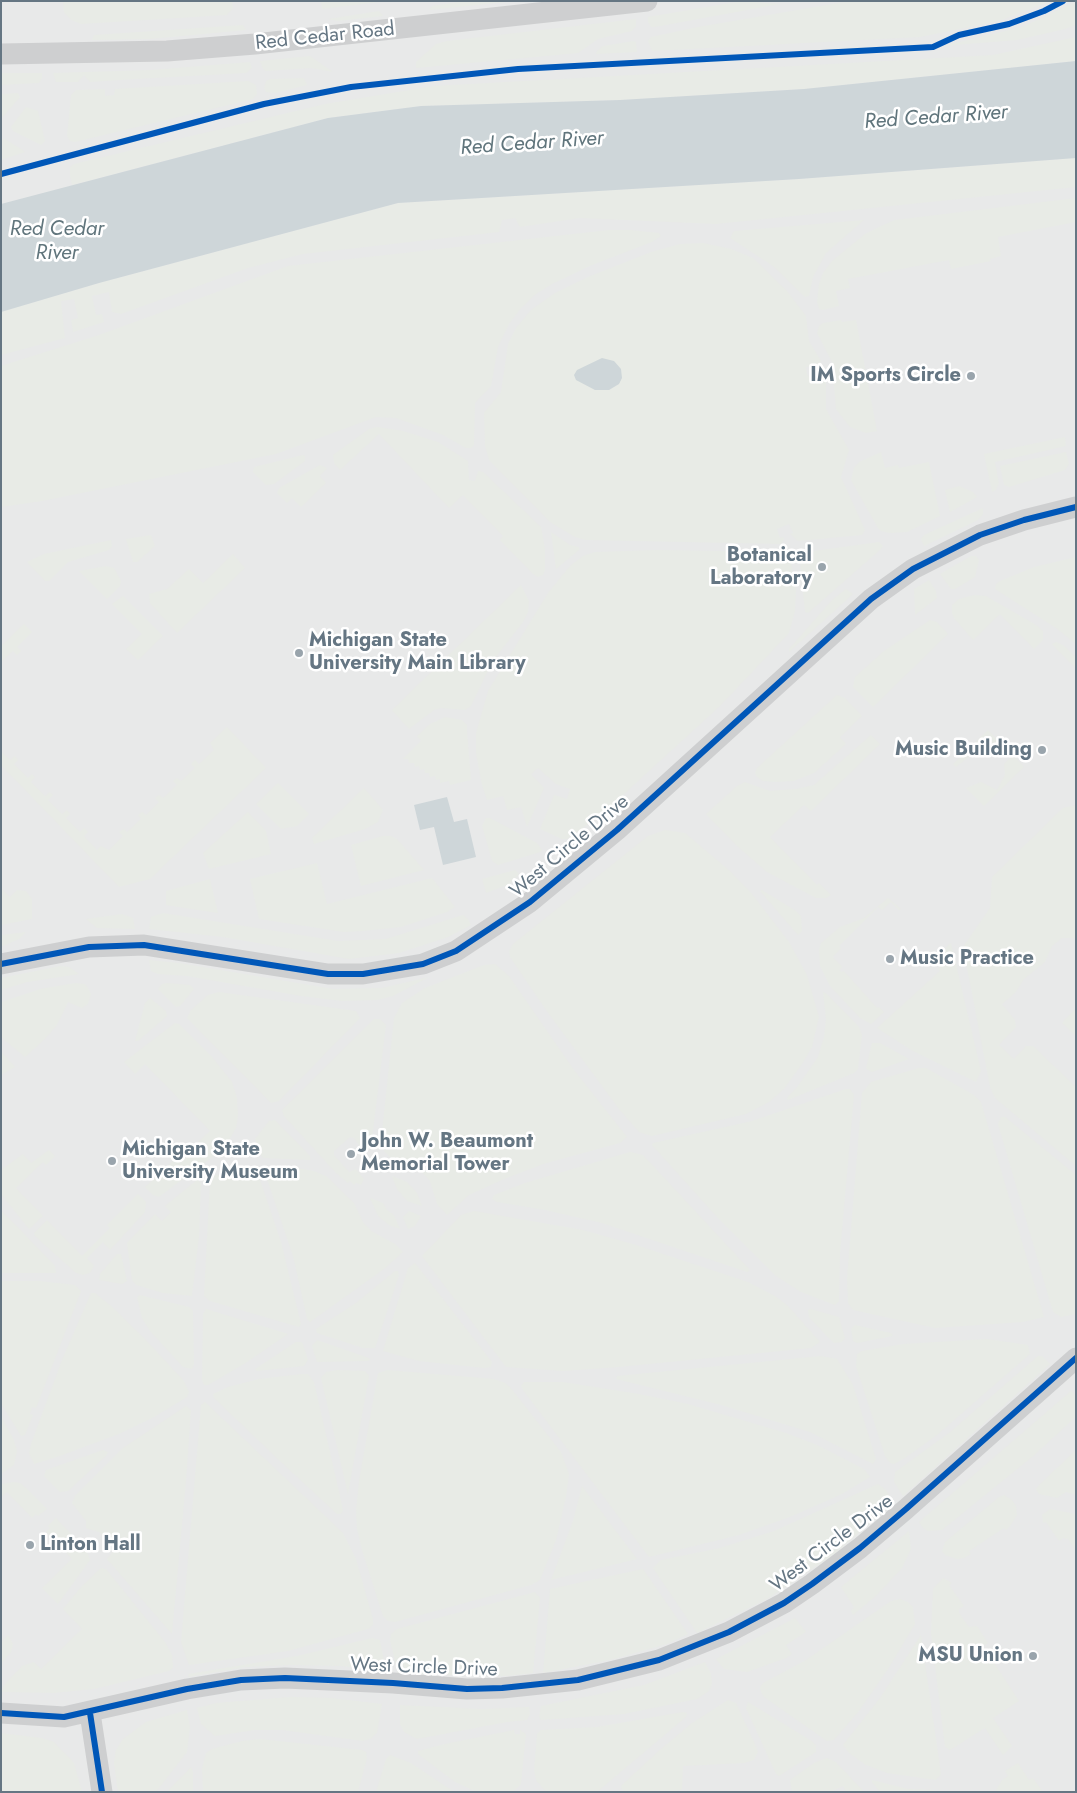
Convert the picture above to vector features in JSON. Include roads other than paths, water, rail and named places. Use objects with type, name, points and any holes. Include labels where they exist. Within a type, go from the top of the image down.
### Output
[{"type":"street","name":"Red Cedar Road","points":[[1,54],[167,51],[255,44],[647,1]]},
{"type":"street","name":"West Circle Drive","points":[[1,964],[89,947],[144,945],[328,974],[363,974],[423,964],[456,951],[530,902],[618,830],[871,599],[913,569],[980,535],[1024,520],[1076,507]]},
{"type":"street","name":"West Circle Drive","points":[[1,1714],[47,1717],[90,1713],[187,1689],[241,1680],[285,1678],[393,1683],[467,1689],[502,1688],[578,1680],[659,1660],[729,1632],[784,1603],[812,1584],[875,1535],[1072,1364]]},
{"type":"street","points":[[90,1713],[102,1792]]},
{"type":"water","name":"Red Cedar River","points":[[1076,61],[1076,158],[799,179],[398,203],[99,283],[1,312],[1,204],[328,118],[421,106],[620,100],[804,89]]},
{"type":"water","points":[[602,358],[614,361],[621,369],[622,378],[619,384],[609,390],[595,390],[576,380],[574,375],[577,370]]},
{"type":"water","points":[[447,797],[454,822],[467,819],[476,857],[443,865],[434,827],[420,830],[414,805]]},
{"type":"place","name":"IM Sports Circle","points":[[971,376]]},
{"type":"place","name":"Botanical Laboratory","points":[[822,567]]},
{"type":"place","name":"Michigan State University Main Library","points":[[299,653]]},
{"type":"place","name":"Music Building","points":[[1042,750]]},
{"type":"place","name":"Music Practice","points":[[890,959]]},
{"type":"place","name":"John W. Beaumont Memorial Tower","points":[[351,1154]]},
{"type":"place","name":"Michigan State University Museum","points":[[112,1161]]},
{"type":"place","name":"Linton Hall","points":[[30,1545]]},
{"type":"place","name":"MSU Union","points":[[1033,1656]]}]
